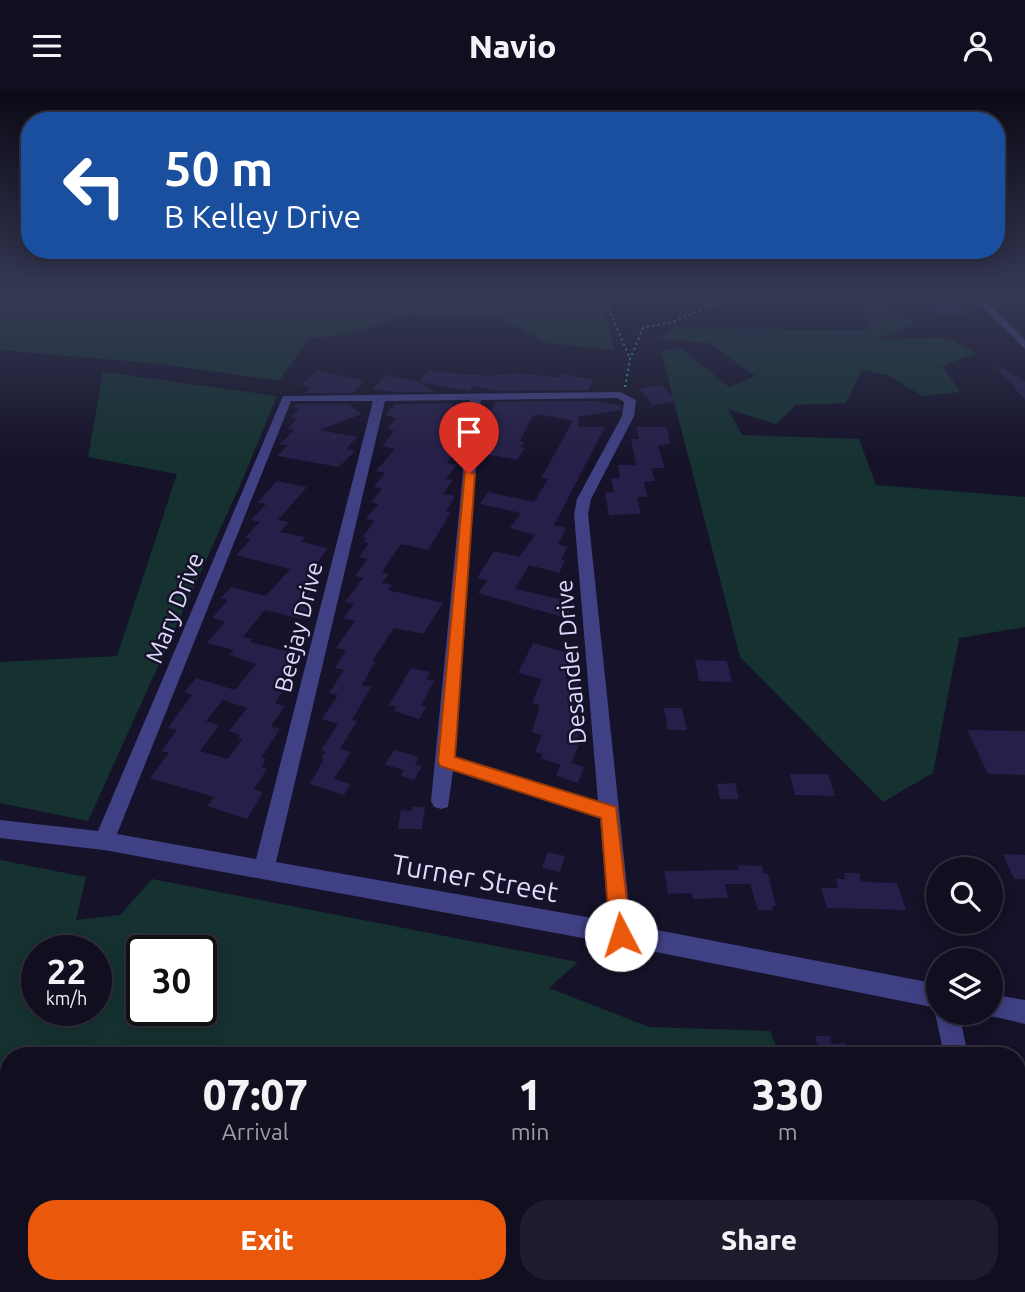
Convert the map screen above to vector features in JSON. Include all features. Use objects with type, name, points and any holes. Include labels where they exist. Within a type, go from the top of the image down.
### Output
[{"type":"street","points":[[441,801],[476,395]]},
{"type":"street","name":"Mary Drive","points":[[104,841],[284,401],[292,396],[380,396]]},
{"type":"street","points":[[380,396],[626,397]]},
{"type":"street","name":"Beejay Drive","points":[[264,870],[380,396]]},
{"type":"street","name":"Desander Drive","points":[[621,935],[581,515],[584,499],[628,416],[630,400],[626,397]]},
{"type":"street","points":[[446,761],[610,813]]},
{"type":"street","name":"Turner Street","points":[[0,829],[104,841],[926,994]]},
{"type":"street","points":[[1003,1008],[1025,1012]]},
{"type":"street","points":[[950,1025],[954,1047]]},
{"type":"path","points":[[626,349],[630,359]]},
{"type":"path","points":[[626,397],[624,379],[634,349]]},
{"type":"green space","points":[[301,349],[279,381],[161,364],[0,350]]},
{"type":"green space","points":[[682,349],[729,387],[755,376],[717,349],[969,349],[977,353],[942,366],[960,392],[922,396],[888,375],[862,370],[846,403],[796,405],[776,424],[728,409],[742,435],[859,439],[876,485],[1025,497],[1025,627],[959,638],[933,773],[883,802],[740,657],[661,351]]},
{"type":"green space","points":[[103,372],[277,396],[242,481],[88,821],[0,803],[0,662],[117,656],[177,474],[88,457]]},
{"type":"green space","points":[[0,860],[86,877],[76,920],[120,915],[152,879],[578,962],[549,988],[649,1027],[770,1031],[777,1047],[0,1047]]},
{"type":"building","points":[[996,366],[1025,381],[1025,400]]},
{"type":"building","points":[[317,371],[365,380],[353,393],[305,393],[310,387],[301,385]]},
{"type":"building","points":[[428,371],[490,376],[515,373],[560,378],[563,374],[593,380],[588,390],[500,391],[473,386],[469,391],[419,382]]},
{"type":"building","points":[[386,375],[419,382],[435,392],[372,389]]},
{"type":"building","points":[[661,385],[677,401],[653,405],[639,389]]},
{"type":"building","points":[[593,401],[621,406],[620,410],[578,417],[579,427],[605,427],[554,525],[566,528],[558,544],[568,547],[561,559],[565,561],[559,573],[529,565],[515,589],[569,601],[568,605],[572,606],[566,618],[478,593],[487,580],[477,578],[494,551],[519,557],[535,535],[510,528],[521,513],[480,504],[488,492],[534,502],[548,479],[541,478],[573,421],[538,414],[532,417],[520,441],[524,442],[521,447],[525,448],[517,460],[486,454],[495,441],[486,440],[494,428],[487,426],[493,418],[488,417],[495,402]]},
{"type":"building","points":[[452,403],[466,412],[451,436],[459,437],[451,449],[457,450],[447,463],[456,465],[446,479],[453,480],[443,494],[455,496],[446,511],[451,512],[428,550],[401,544],[382,572],[389,574],[382,583],[392,585],[388,590],[443,603],[423,634],[394,628],[372,661],[375,662],[362,685],[371,687],[352,720],[357,721],[340,749],[351,752],[334,779],[350,784],[344,795],[310,784],[324,759],[321,758],[325,752],[321,750],[338,724],[322,719],[338,695],[329,693],[344,670],[335,668],[346,650],[336,648],[355,621],[344,618],[354,604],[345,602],[363,578],[355,576],[368,559],[359,557],[369,543],[363,542],[367,538],[363,537],[374,521],[366,519],[378,504],[371,502],[382,489],[374,487],[385,473],[376,471],[395,449],[382,446],[394,431],[387,429],[397,418],[385,415],[395,404]]},
{"type":"building","points":[[297,404],[348,404],[362,414],[319,430],[357,437],[346,449],[355,451],[339,467],[277,456],[288,445],[279,445],[294,430],[287,429],[298,418],[290,417],[300,408],[294,407]]},
{"type":"building","points":[[636,427],[667,427],[670,443],[658,446],[665,468],[651,468],[655,481],[644,482],[647,497],[637,497],[641,514],[609,515],[605,493],[614,492],[611,478],[620,478],[618,465],[636,465],[631,439],[639,439]]},
{"type":"building","points":[[277,481],[307,487],[278,520],[289,522],[280,532],[305,537],[301,542],[328,548],[315,566],[322,567],[311,580],[319,582],[306,601],[313,603],[301,619],[265,610],[243,637],[252,639],[250,642],[299,654],[282,678],[290,680],[275,703],[285,706],[271,726],[280,729],[261,758],[266,759],[261,767],[267,769],[254,789],[263,792],[247,819],[207,806],[214,797],[150,778],[169,753],[161,751],[177,730],[168,728],[192,695],[184,692],[196,678],[235,690],[256,664],[229,655],[234,650],[207,643],[225,622],[212,618],[228,600],[221,598],[231,587],[266,596],[290,569],[236,555],[251,539],[245,537],[260,522],[251,520],[266,504],[257,503]],"holes":[[[223,700],[247,708],[229,731],[240,735],[238,738],[242,740],[228,759],[200,751],[219,725],[206,721]]]},
{"type":"building","points":[[533,643],[575,655],[565,678],[579,682],[571,699],[582,702],[572,726],[581,729],[578,737],[582,738],[571,763],[584,767],[578,783],[556,776],[560,765],[541,758],[543,754],[535,752],[542,735],[532,732],[540,705],[532,703],[542,679],[518,673]]},
{"type":"building","points":[[695,660],[727,661],[732,682],[699,681]]},
{"type":"building","points":[[411,668],[430,672],[426,679],[434,681],[421,706],[426,707],[419,719],[394,711],[396,707],[389,705]]},
{"type":"building","points":[[664,708],[682,708],[687,730],[668,730]]},
{"type":"building","points":[[967,730],[1025,731],[1025,775],[988,774]]},
{"type":"building","points":[[394,750],[419,757],[415,764],[422,766],[414,780],[401,776],[404,770],[385,765]]},
{"type":"building","points":[[790,774],[828,774],[835,796],[795,795]]},
{"type":"building","points":[[735,783],[739,799],[720,799],[717,784]]},
{"type":"building","points":[[412,807],[425,807],[422,829],[398,829],[401,810],[411,811]]},
{"type":"building","points":[[548,852],[565,856],[560,872],[542,868]]},
{"type":"building","points":[[1003,854],[1025,855],[1025,879],[1014,879]]},
{"type":"building","points":[[738,865],[762,866],[764,874],[768,874],[776,906],[772,906],[773,910],[758,910],[750,884],[725,884],[728,898],[693,899],[692,893],[668,894],[664,871],[739,870]]},
{"type":"building","points":[[844,873],[859,873],[861,882],[897,883],[906,910],[827,908],[821,888],[838,888],[836,879],[845,879]]},
{"type":"building","points":[[815,1036],[830,1036],[832,1044],[845,1043],[846,1047],[818,1047]]},
{"type":"route","points":[[469,474],[446,761],[610,813],[621,935]]}]
